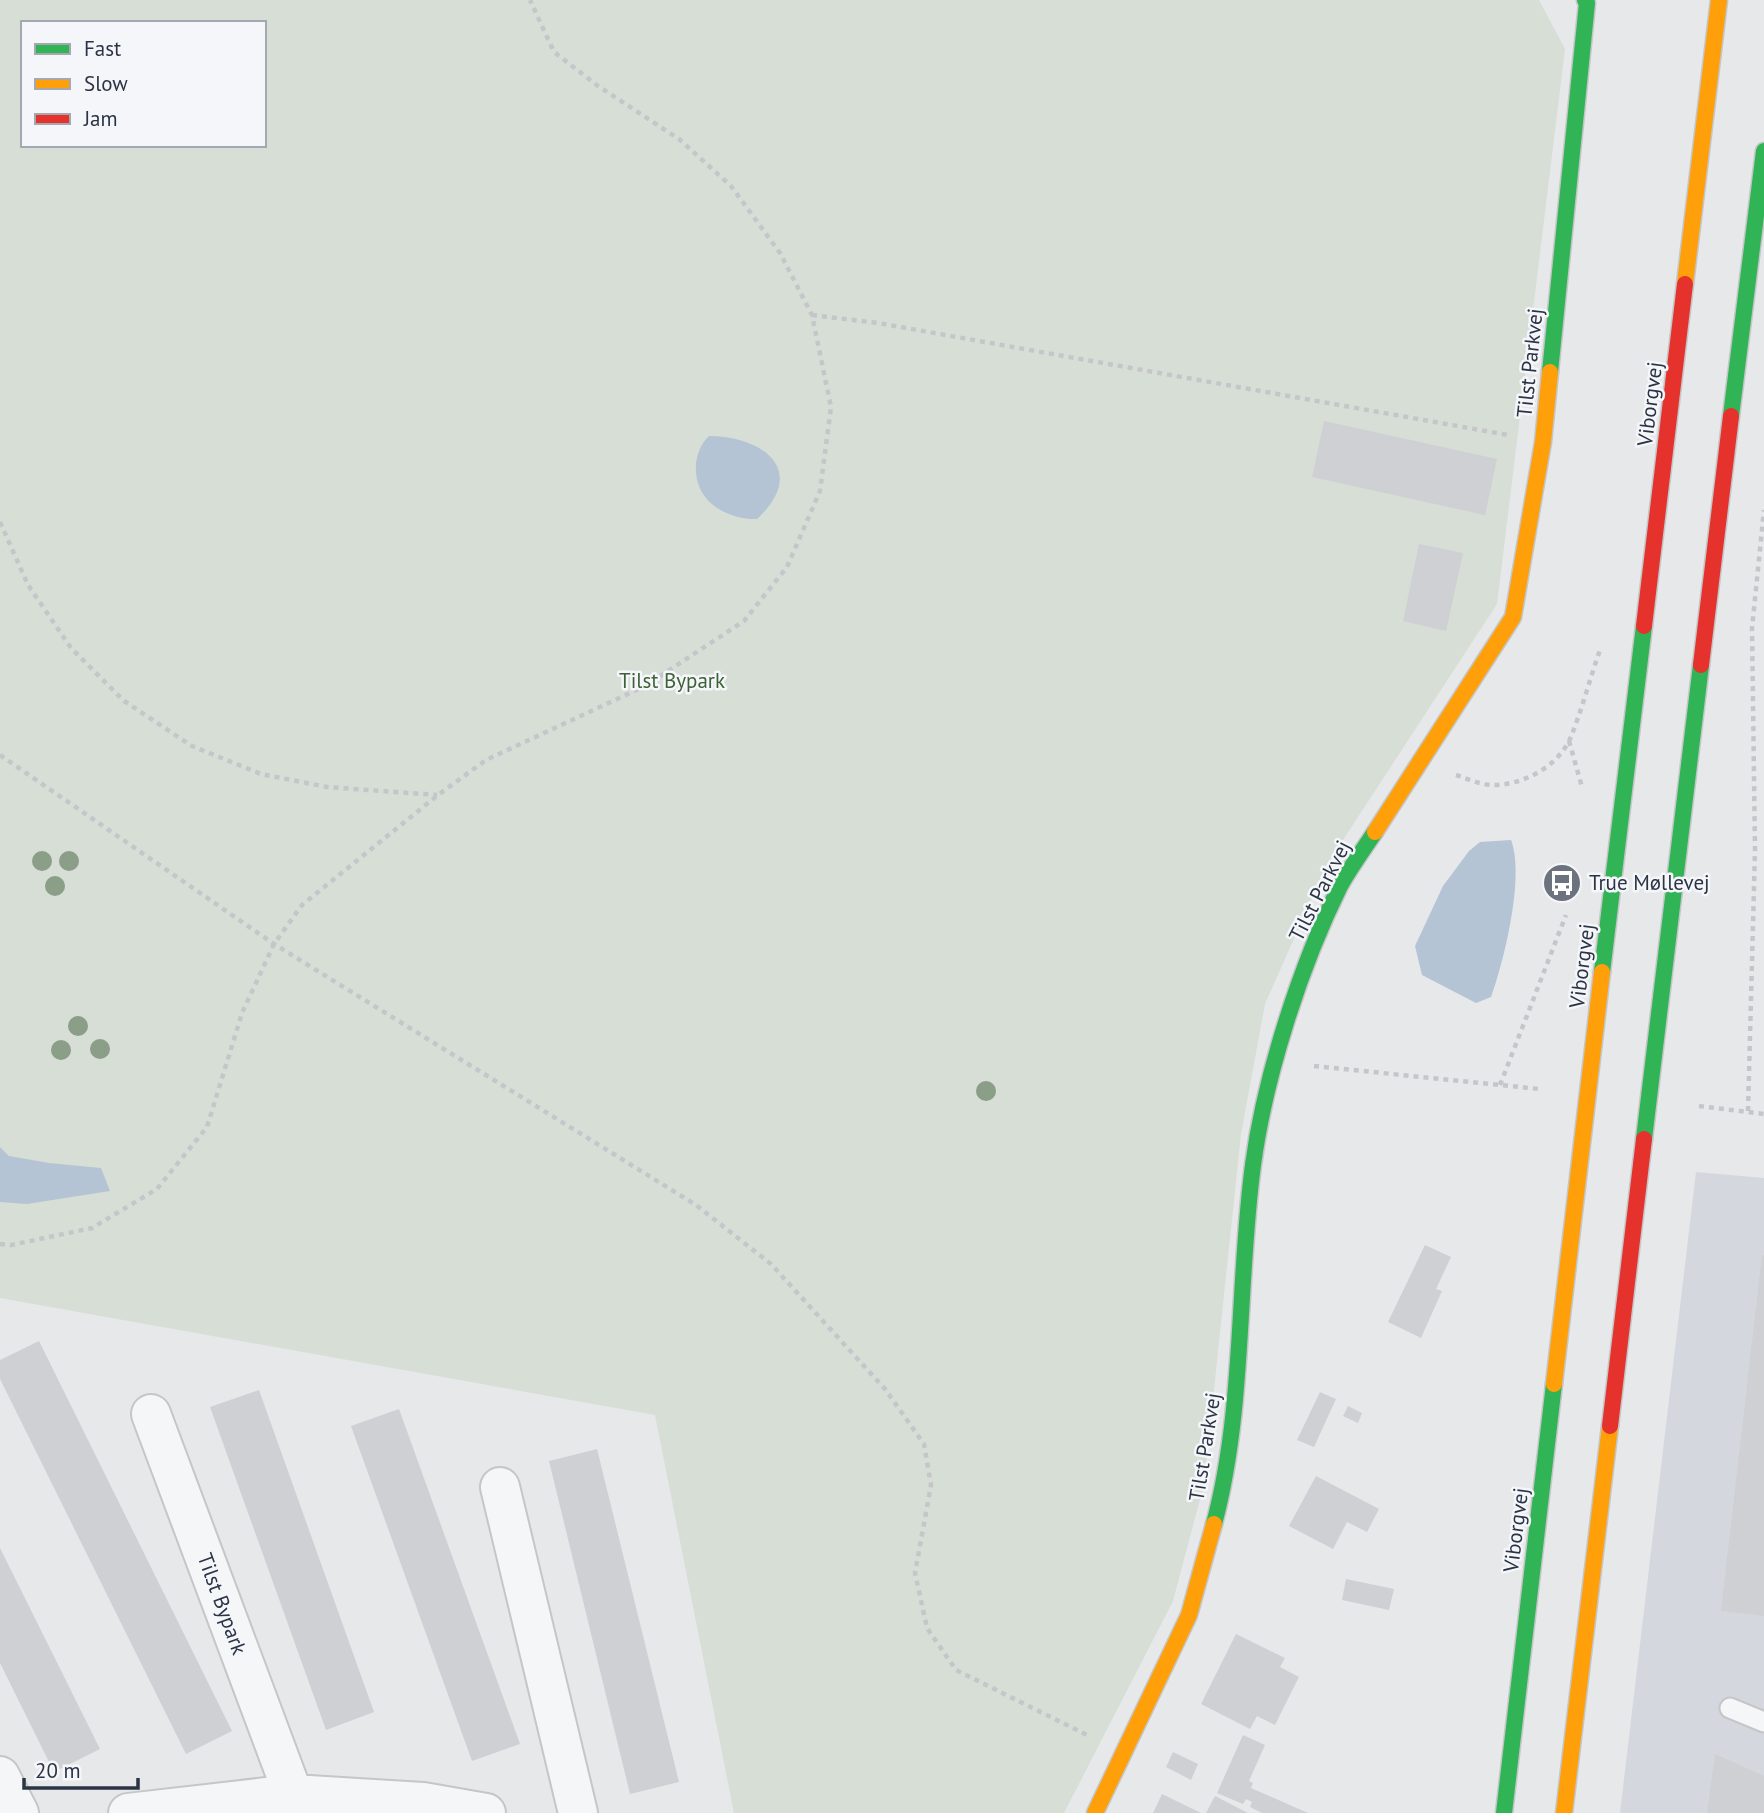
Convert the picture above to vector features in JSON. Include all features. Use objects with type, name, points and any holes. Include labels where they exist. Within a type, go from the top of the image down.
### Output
[{"type":"main road","name":"Tilst Parkvej","points":[[1095,1813],[1189,1615],[1218,1508],[1234,1406],[1253,1164],[1274,1061],[1308,963],[1341,885],[1513,617],[1543,442],[1587,4],[1585,0]]},
{"type":"main road","name":"Viborgvej","points":[[1504,1813],[1719,0]]},
{"type":"main road","points":[[1564,1813],[1764,151]]},
{"type":"street","name":"Tilst Bypark","points":[[151,1414],[293,1794]]},
{"type":"street","points":[[500,1487],[578,1813]]},
{"type":"street","points":[[0,1776],[19,1813]]},
{"type":"street","points":[[128,1813],[293,1794],[423,1802],[486,1813]]},
{"type":"lane","points":[[1730,1708],[1764,1721]]},
{"type":"path","points":[[0,1244],[11,1245],[92,1228],[157,1189],[207,1127],[242,1013],[274,944],[302,905],[438,795],[486,760],[645,686],[744,621],[787,568],[820,491],[831,407],[812,315],[780,253],[731,186],[679,139],[598,86],[554,51],[530,0]]},
{"type":"path","points":[[812,315],[891,326],[1273,392],[1543,442]]},
{"type":"path","points":[[1748,1111],[1755,850],[1752,628],[1764,510]]},
{"type":"path","points":[[0,522],[28,585],[71,648],[124,701],[192,746],[261,774],[327,787],[438,795]]},
{"type":"path","points":[[1447,771],[1491,785],[1512,783],[1548,766],[1569,741],[1604,640]]},
{"type":"path","points":[[1569,741],[1582,787]]},
{"type":"path","points":[[0,755],[274,944],[696,1205],[771,1264],[885,1389],[924,1444],[931,1485],[915,1573],[927,1628],[956,1670],[1081,1734],[1126,1749]]},
{"type":"path","points":[[1500,1084],[1566,915]]},
{"type":"path","points":[[1312,1066],[1539,1089]]},
{"type":"path","points":[[1699,1106],[1764,1114]]},
{"type":"shaded area","points":[[1696,1172],[1764,1178],[1764,1813],[1620,1813]]},
{"type":"green space","name":"Tilst Bypark","points":[[0,0],[1539,0],[1565,49],[1497,604],[1326,866],[1265,1004],[1241,1134],[1204,1484],[1173,1601],[1064,1813],[734,1813],[655,1415],[0,1298]]},
{"type":"water","points":[[709,436],[747,442],[773,460],[779,472],[779,486],[772,502],[757,519],[722,511],[701,491],[696,474],[697,457]]},
{"type":"water","points":[[1511,840],[1516,875],[1507,941],[1491,997],[1476,1003],[1422,975],[1415,946],[1443,886],[1469,851],[1480,842]]},
{"type":"water","points":[[0,1147],[9,1156],[101,1168],[110,1191],[27,1204],[0,1202]]},
{"type":"building","points":[[1324,421],[1497,459],[1485,515],[1312,477]]},
{"type":"building","points":[[1419,544],[1463,553],[1446,631],[1403,621]]},
{"type":"building","points":[[1425,1245],[1451,1257],[1436,1289],[1442,1291],[1421,1338],[1388,1322]]},
{"type":"building","points":[[1764,1255],[1764,1616],[1721,1611]]},
{"type":"building","points":[[39,1341],[232,1731],[186,1754],[0,1379],[0,1360]]},
{"type":"building","points":[[259,1390],[374,1712],[326,1730],[210,1407]]},
{"type":"building","points":[[1320,1392],[1336,1399],[1314,1447],[1297,1440]]},
{"type":"building","points":[[1348,1406],[1362,1413],[1358,1423],[1343,1416]]},
{"type":"building","points":[[399,1409],[520,1744],[472,1761],[351,1426]]},
{"type":"building","points":[[597,1449],[679,1782],[630,1794],[549,1461]]},
{"type":"building","points":[[1316,1476],[1379,1509],[1367,1532],[1347,1522],[1333,1549],[1289,1526]]},
{"type":"building","points":[[0,1548],[100,1749],[54,1772],[0,1663]]},
{"type":"building","points":[[1346,1579],[1394,1589],[1389,1610],[1342,1600]]},
{"type":"building","points":[[1236,1634],[1285,1658],[1280,1667],[1299,1677],[1275,1725],[1257,1716],[1250,1729],[1201,1704]]},
{"type":"building","points":[[1243,1735],[1265,1745],[1249,1781],[1253,1783],[1251,1788],[1308,1813],[1262,1813],[1250,1807],[1252,1802],[1246,1799],[1243,1804],[1217,1793]]},
{"type":"building","points":[[1173,1752],[1198,1764],[1191,1780],[1166,1767]]},
{"type":"building","points":[[1715,1754],[1764,1776],[1764,1813],[1707,1813]]},
{"type":"building","points":[[1162,1794],[1201,1813],[1153,1813]]},
{"type":"building","points":[[1215,1796],[1248,1813],[1206,1813]]},
{"type":"traffic: fast","points":[[1550,372],[1587,3],[1585,0]]},
{"type":"traffic: fast","points":[[1731,416],[1764,151]]},
{"type":"traffic: fast","points":[[1602,972],[1644,626]]},
{"type":"traffic: fast","points":[[1644,1139],[1701,665]]},
{"type":"traffic: fast","points":[[1214,1524],[1231,1436],[1248,1210],[1266,1095],[1286,1023],[1311,951],[1340,886],[1375,832]]},
{"type":"traffic: fast","points":[[1504,1813],[1554,1384]]},
{"type":"traffic: slow","points":[[1685,284],[1719,0]]},
{"type":"traffic: slow","points":[[1375,832],[1513,617],[1543,442],[1550,372]]},
{"type":"traffic: slow","points":[[1554,1384],[1602,972]]},
{"type":"traffic: slow","points":[[1564,1813],[1610,1426]]},
{"type":"traffic: slow","points":[[1095,1813],[1189,1615],[1214,1524]]},
{"type":"traffic: jam","points":[[1644,626],[1685,284]]},
{"type":"traffic: jam","points":[[1701,665],[1731,416]]},
{"type":"traffic: jam","points":[[1610,1426],[1644,1139]]},
{"type":"place","name":"True Møllevej","points":[[1562,883]]}]
